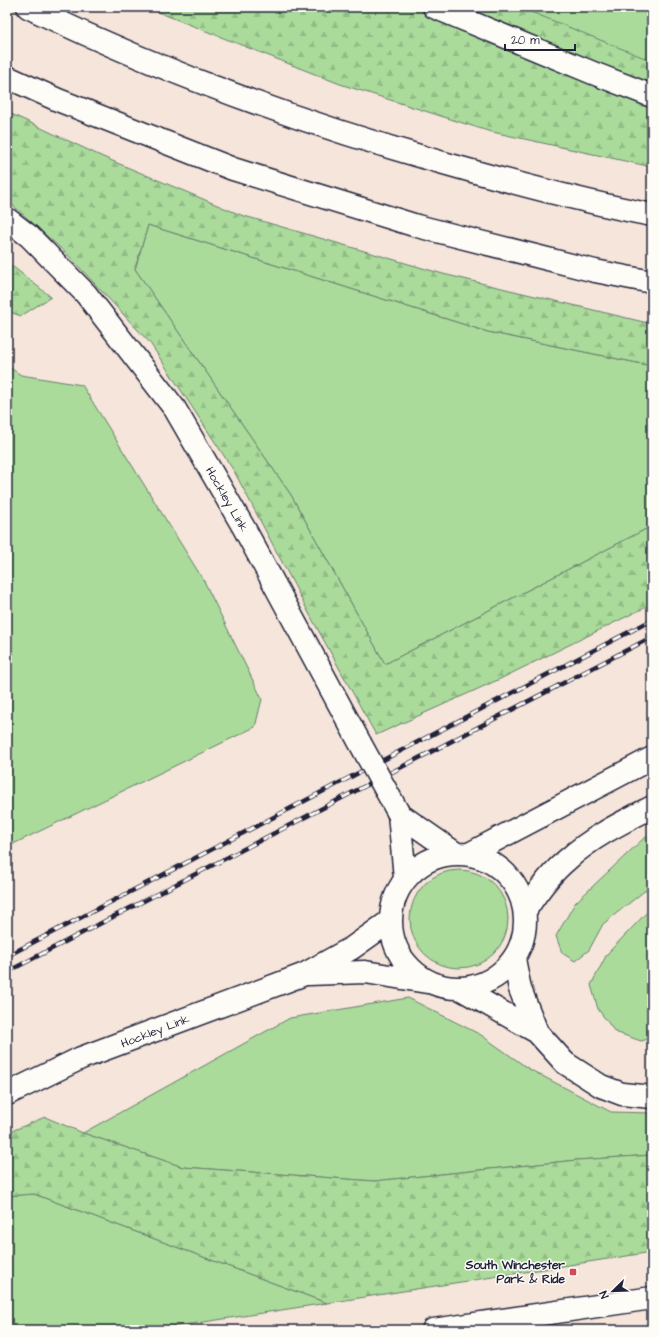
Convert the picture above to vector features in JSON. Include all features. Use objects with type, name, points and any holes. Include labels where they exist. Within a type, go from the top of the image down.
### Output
[{"type":"main road","points":[[28,7],[70,28],[157,65],[244,99],[368,141],[569,198],[652,215]]},
{"type":"main road","points":[[434,7],[652,96]]},
{"type":"main road","points":[[7,77],[58,100],[233,169],[417,226],[596,271],[652,282]]},
{"type":"main road","name":"Hockley Link","points":[[7,219],[29,236],[86,294],[175,409],[244,528],[399,814],[405,878]]},
{"type":"main road","points":[[462,853],[485,859],[504,872],[512,880],[520,894],[525,911],[525,928],[521,944],[514,959],[503,971],[491,980],[477,986],[462,988],[445,987],[428,982],[413,971],[400,957],[393,940],[390,921],[392,906],[397,891],[405,878],[419,865],[436,856],[462,853],[652,758]]},
{"type":"main road","points":[[525,911],[540,888],[568,859],[612,828],[652,807]]},
{"type":"main road","name":"Hockley Link","points":[[399,814],[462,853]]},
{"type":"main road","name":"Hockley Link","points":[[7,1094],[81,1058],[306,974],[352,948],[390,921]]},
{"type":"main road","points":[[514,959],[520,989],[537,1032]]},
{"type":"main road","name":"Hockley Link","points":[[306,974],[365,972],[428,982]]},
{"type":"main road","points":[[462,988],[537,1032],[565,1063],[601,1086],[622,1094],[652,1097]]},
{"type":"main road","points":[[433,1330],[652,1298]]},
{"type":"green space","points":[[145,7],[519,7],[652,61],[652,167],[488,131],[340,84]]},
{"type":"green space","points":[[395,7],[652,7],[652,101]]},
{"type":"green space","points":[[7,112],[103,157],[241,215],[443,274],[652,324],[652,366],[488,332],[148,225],[135,269],[291,495],[385,664],[652,526],[652,604],[500,679],[376,735],[311,617],[234,471],[150,343],[67,254],[7,200]]},
{"type":"green space","points":[[148,225],[488,332],[652,366],[652,526],[385,664],[291,495],[135,269]]},
{"type":"green space","points":[[7,262],[51,297],[21,316],[7,311]]},
{"type":"green space","points":[[7,366],[21,375],[82,385],[204,581],[262,699],[255,727],[7,847]]},
{"type":"green space","points":[[652,834],[652,885],[603,924],[589,950],[575,961],[562,953],[556,936],[575,903],[643,839]]},
{"type":"green space","points":[[459,870],[478,874],[493,885],[504,900],[508,919],[504,938],[493,953],[478,964],[459,968],[440,964],[425,953],[414,938],[410,919],[414,900],[425,885],[440,874]]},
{"type":"green space","points":[[652,907],[652,1038],[641,1041],[615,1032],[598,1009],[591,985],[607,954]]},
{"type":"green space","points":[[408,998],[481,1035],[529,1069],[611,1112],[652,1113],[652,1155],[577,1160],[374,1181],[183,1167],[83,1133],[290,1018]]},
{"type":"green space","points":[[45,1117],[83,1133],[183,1167],[374,1181],[577,1160],[652,1155],[652,1252],[327,1303],[34,1194],[7,1196],[7,1133]]},
{"type":"green space","points":[[34,1194],[327,1303],[152,1330],[7,1330],[7,1196]]},
{"type":"green space","points":[[652,1324],[652,1330],[611,1330]]},
{"type":"railway","points":[[7,956],[652,620]]},
{"type":"railway","points":[[7,972],[652,637]]},
{"type":"place","name":"South Winchester Park & Ride","points":[[573,1272]]}]
